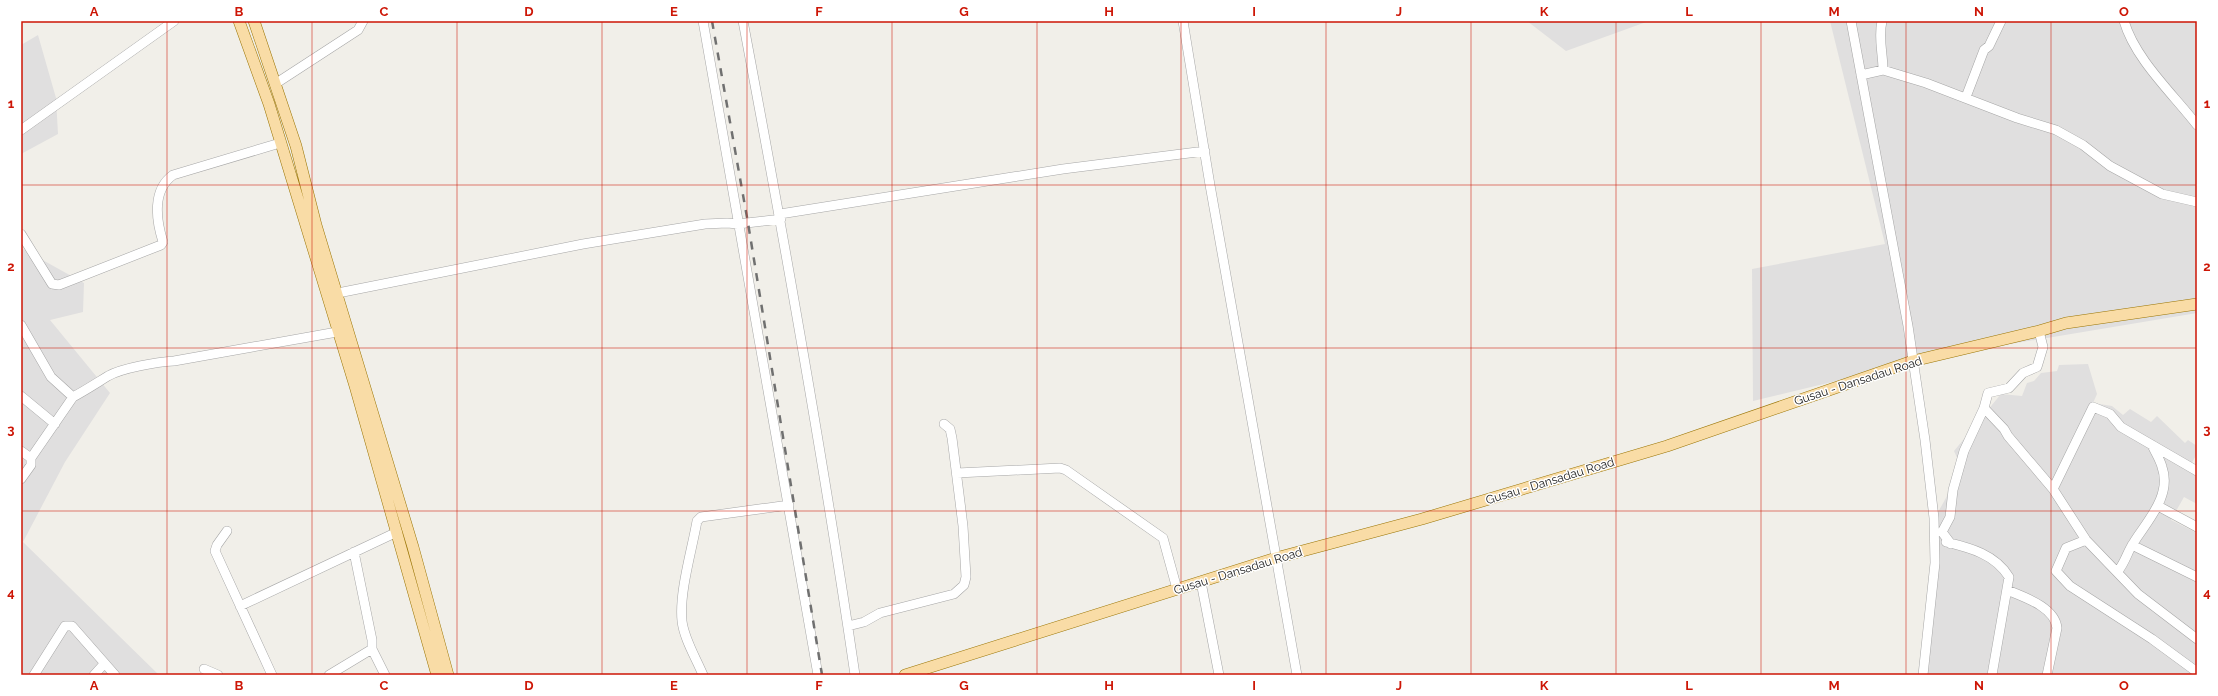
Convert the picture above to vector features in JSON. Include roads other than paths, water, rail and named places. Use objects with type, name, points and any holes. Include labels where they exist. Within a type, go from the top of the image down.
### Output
[{"type":"main road","points":[[239,21],[280,143],[397,532],[437,675]]},
{"type":"main road","points":[[254,21],[296,146],[316,225],[338,293],[413,547],[448,675]]},
{"type":"main road","name":"Gusau - Dansadau Road","points":[[905,675],[1276,558],[1422,520],[1667,446],[1913,361],[2039,331],[2066,323],[2197,304]]},
{"type":"street","points":[[22,126],[174,21]]},
{"type":"street","points":[[275,84],[358,30],[363,21]]},
{"type":"street","points":[[703,21],[818,675]]},
{"type":"street","points":[[743,21],[780,216],[790,284],[832,521],[855,675]]},
{"type":"street","points":[[1183,21],[1297,675]]},
{"type":"street","points":[[1851,21],[1913,361],[1925,440],[1936,540],[1934,579],[1923,675]]},
{"type":"street","points":[[1882,21],[1880,46],[1883,58],[1883,70]]},
{"type":"street","points":[[1966,97],[1984,50],[1989,46],[2001,21]]},
{"type":"street","points":[[2124,21],[2127,32],[2138,53],[2197,125]]},
{"type":"street","points":[[1861,75],[1883,70],[1966,97],[2017,118],[2056,130],[2083,145],[2110,166],[2162,194],[2197,202]]},
{"type":"street","points":[[21,234],[52,284],[59,285],[161,245],[162,242],[158,228],[158,196],[161,186],[172,175],[280,143]]},
{"type":"street","points":[[338,293],[583,244],[705,224],[738,224],[1063,169],[1205,152]]},
{"type":"street","points":[[21,325],[51,377],[73,397]]},
{"type":"street","points":[[1951,544],[1942,532],[1950,517],[1953,490],[1964,451],[1984,408],[1988,393],[2009,388],[2023,373],[2037,366],[2042,347],[2039,331]]},
{"type":"street","points":[[21,479],[31,465],[32,458],[73,397],[92,388],[109,375],[155,362],[174,361],[337,332]]},
{"type":"street","points":[[21,396],[54,424]]},
{"type":"street","points":[[2053,489],[2093,407],[2110,414],[2121,427],[2197,471]]},
{"type":"street","points":[[1984,408],[2004,429],[2008,436],[2053,489],[2086,540],[2138,594],[2197,639]]},
{"type":"street","points":[[848,626],[864,622],[880,613],[960,591],[966,577],[957,473],[950,429],[944,424]]},
{"type":"street","points":[[2118,572],[2126,562],[2132,545],[2158,506],[2164,491],[2164,474],[2152,444]]},
{"type":"street","points":[[21,451],[32,458]]},
{"type":"street","points":[[957,473],[1060,468],[1066,470],[1163,538],[1177,589]]},
{"type":"street","points":[[703,675],[686,636],[682,621],[682,602],[697,520],[701,516],[789,504]]},
{"type":"street","points":[[2158,506],[2197,527]]},
{"type":"street","points":[[227,531],[217,545],[215,551],[272,675]]},
{"type":"street","points":[[240,606],[397,532]]},
{"type":"street","points":[[1936,540],[1974,549],[2002,565],[2009,577],[1992,675]]},
{"type":"street","points":[[2086,540],[2066,548],[2056,571],[2070,586],[2152,639],[2197,672]]},
{"type":"street","points":[[2132,545],[2197,577]]},
{"type":"street","points":[[354,552],[372,640],[372,649],[385,675]]},
{"type":"street","points":[[1201,582],[1219,675]]},
{"type":"street","points":[[2007,590],[2027,598],[2050,613],[2057,623],[2047,675]]},
{"type":"street","points":[[34,675],[65,626],[72,626],[115,675]]},
{"type":"street","points":[[330,675],[372,649]]},
{"type":"street","points":[[94,675],[104,664]]},
{"type":"street","points":[[204,669],[218,675]]},
{"type":"railway","points":[[712,21],[748,223],[822,675]]}]
